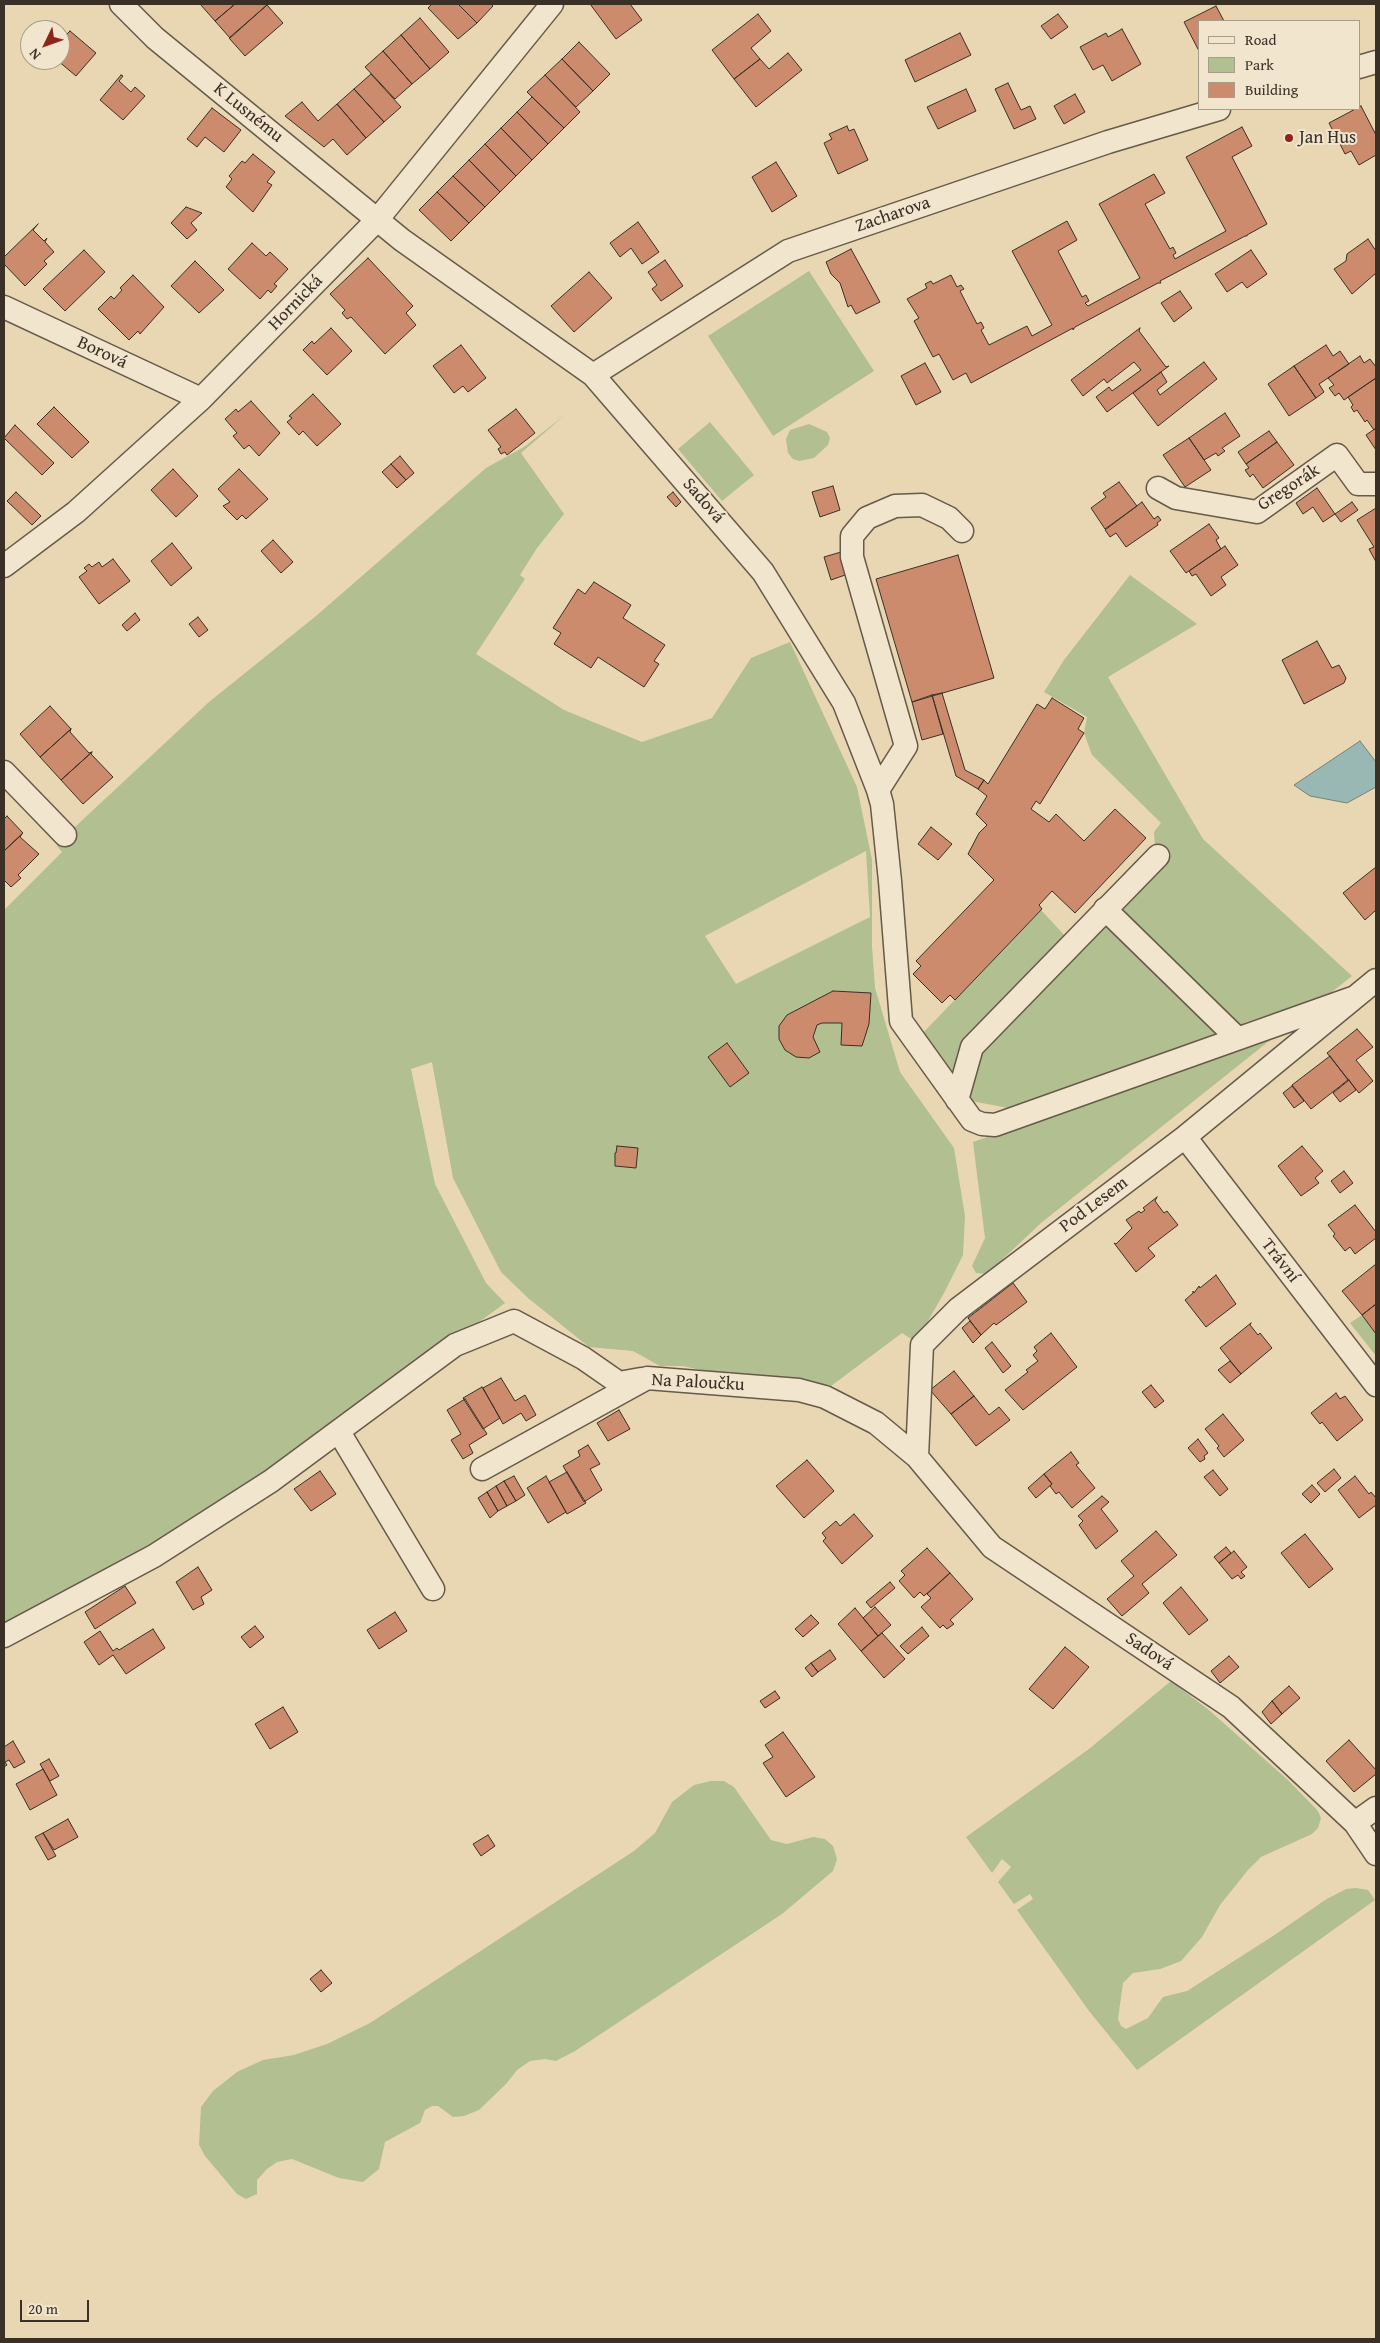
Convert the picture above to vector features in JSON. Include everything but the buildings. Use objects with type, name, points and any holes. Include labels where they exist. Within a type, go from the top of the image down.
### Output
[{"type":"street","name":"K Lusnému","points":[[121,4],[155,38],[342,189],[377,220]]},
{"type":"street","name":"Hornická","points":[[4,566],[76,512],[201,400],[377,220],[552,4]]},
{"type":"street","points":[[1360,67],[1376,62]]},
{"type":"street","name":"Zacharova","points":[[593,375],[788,251],[1108,142],[1216,110]]},
{"type":"street","name":"Sadová","points":[[377,220],[593,375],[763,572],[844,703],[878,790],[882,804],[890,881],[901,1021],[957,1100]]},
{"type":"street","name":"Borová","points":[[4,307],[201,400]]},
{"type":"street","name":"Gregorák","points":[[1158,488],[1176,498],[1258,512],[1337,455],[1358,484],[1376,484]]},
{"type":"street","points":[[878,790],[906,746],[852,557],[852,536],[866,518],[896,506],[922,505],[949,518],[962,531]]},
{"type":"street","points":[[4,772],[65,835]]},
{"type":"street","points":[[957,1100],[972,1047],[1158,856]]},
{"type":"street","points":[[1105,909],[1237,1038]]},
{"type":"street","name":"Pod Lesem","points":[[917,1457],[922,1345],[958,1309],[1185,1137],[1376,980]]},
{"type":"street","name":"Pod Lesem","points":[[957,1100],[972,1120],[982,1124],[995,1125],[1355,997]]},
{"type":"street","name":"Trávní","points":[[1185,1137],[1376,1385]]},
{"type":"street","points":[[4,1636],[154,1556],[271,1481],[455,1345],[514,1321],[583,1358],[619,1383],[647,1378]]},
{"type":"street","name":"Na Paloučku","points":[[482,1469],[647,1378],[798,1390],[825,1397],[876,1423],[917,1457]]},
{"type":"street","points":[[339,1432],[433,1589]]},
{"type":"street","name":"Sadová","points":[[917,1457],[992,1547],[1230,1707],[1355,1823],[1376,1854]]},
{"type":"street","points":[[1355,1823],[1376,1808]]},
{"type":"green space","points":[[809,271],[874,371],[773,436],[708,336]]},
{"type":"green space","points":[[565,415],[521,453],[564,514],[537,548],[520,575],[525,579],[476,654],[564,710],[642,742],[712,718],[751,658],[790,642],[857,787],[872,860],[872,946],[875,988],[900,1072],[954,1148],[965,1216],[963,1255],[916,1342],[902,1333],[831,1386],[792,1379],[727,1376],[683,1366],[660,1366],[633,1351],[589,1347],[528,1298],[501,1272],[453,1178],[432,1062],[411,1069],[435,1184],[486,1283],[505,1303],[313,1444],[205,1517],[4,1632],[4,910],[62,852],[57,846],[76,826],[209,702],[316,616],[486,468],[524,447]],"holes":[[[866,851],[870,917],[736,984],[705,936]]]},
{"type":"green space","points":[[710,422],[754,475],[722,501],[678,449]]},
{"type":"green space","points":[[809,424],[827,432],[830,438],[828,445],[814,458],[799,461],[793,459],[788,453],[786,439],[790,430]]},
{"type":"green space","points":[[1130,575],[1197,624],[1108,677],[1203,839],[1352,976],[1328,995],[1246,1022],[1208,1044],[1008,1108],[961,1099],[921,1035],[1041,910],[1067,938],[1155,847],[1154,832],[1161,823],[1092,755],[1084,733],[1087,717],[1044,692],[1064,660]]},
{"type":"green space","points":[[1279,1033],[1041,1223],[987,1274],[976,1273],[972,1266],[985,1238],[973,1142],[1214,1058]]},
{"type":"green space","points":[[1362,1315],[1376,1334],[1376,1356],[1350,1323]]},
{"type":"green space","points":[[1171,1681],[1210,1711],[1288,1780],[1318,1811],[1321,1818],[1318,1828],[1312,1834],[1261,1857],[1248,1870],[1220,1905],[1202,1937],[1181,1961],[1160,1969],[1133,1973],[1123,1983],[1118,2019],[1121,2026],[1126,2029],[1148,2018],[1163,1997],[1187,1991],[1325,1900],[1346,1889],[1368,1890],[1375,1900],[1137,2070],[1089,2011],[1017,1910],[1033,1899],[1030,1894],[1014,1904],[998,1882],[1011,1867],[1002,1859],[992,1873],[966,1837],[1089,1749]]},
{"type":"green space","points":[[711,1781],[724,1781],[734,1787],[771,1840],[787,1844],[813,1837],[825,1839],[833,1846],[837,1859],[833,1871],[782,1914],[575,2051],[556,2061],[545,2059],[530,2061],[517,2070],[506,2084],[479,2110],[464,2116],[453,2117],[438,2106],[432,2106],[425,2110],[420,2123],[385,2142],[379,2169],[363,2182],[339,2178],[292,2159],[277,2162],[267,2169],[257,2180],[257,2194],[246,2199],[237,2194],[205,2156],[199,2145],[201,2107],[213,2091],[237,2072],[263,2060],[294,2055],[327,2044],[370,2023],[634,1851],[655,1833],[672,1802],[694,1785]]},
{"type":"water","points":[[1360,741],[1376,762],[1376,787],[1347,803],[1310,796],[1294,785]]},
{"type":"place","name":"Jan Hus","points":[[1289,138]]}]
